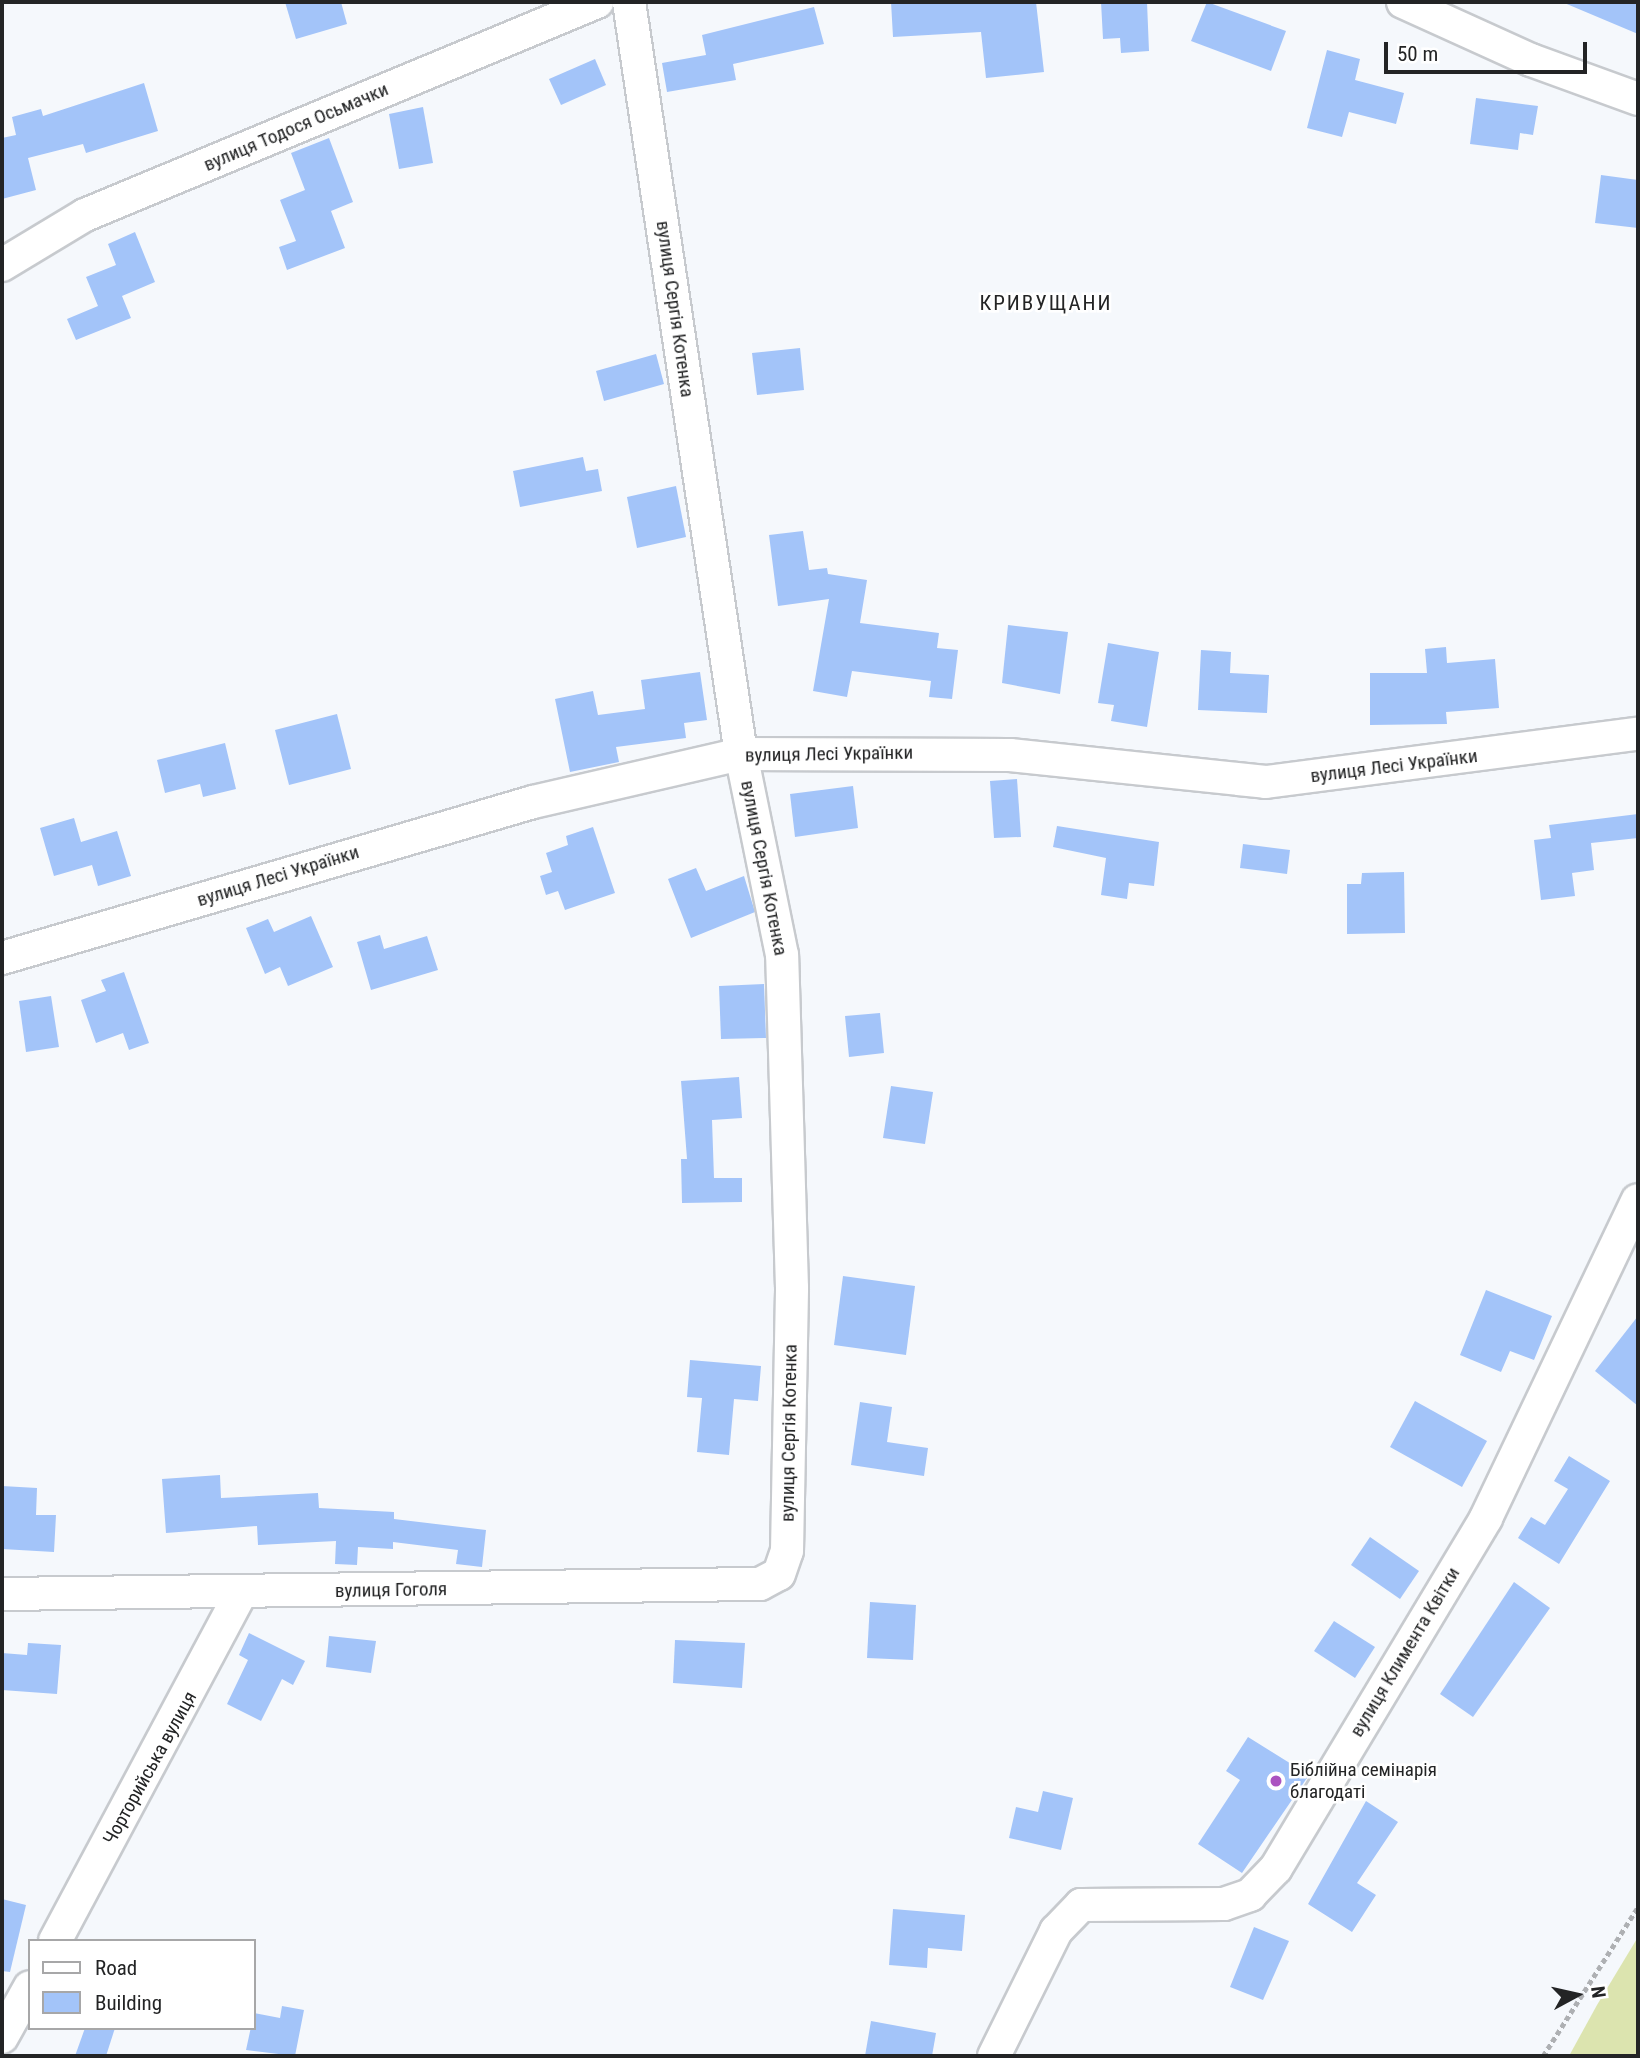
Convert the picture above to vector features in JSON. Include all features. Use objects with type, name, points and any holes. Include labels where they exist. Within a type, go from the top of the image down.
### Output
[{"type":"street","name":"вулиця Тодося Осьмачки","points":[[2,265],[85,215],[597,2]]},
{"type":"street","name":"вулиця Сергія Котенка","points":[[629,2],[741,754],[782,955],[792,1128],[787,1551],[779,1574]]},
{"type":"street","points":[[1403,2],[1531,60],[1638,99]]},
{"type":"street","name":"вулиця Лесі Українки","points":[[2,958],[533,802],[741,754],[1010,755],[1266,782],[1638,734]]},
{"type":"street","name":"вулиця Климента Квітки","points":[[994,2056],[1056,1931],[1081,1905],[1224,1904],[1250,1895],[1276,1868],[1486,1518],[1638,1200]]},
{"type":"street","name":"вулиця Гоголя","points":[[2,1594],[241,1593],[760,1584],[779,1574]]},
{"type":"street","name":"Чорторийська вулиця","points":[[56,1939],[241,1593]]},
{"type":"street","points":[[2,2037],[28,1990]]},
{"type":"path","points":[[1543,2056],[1638,1906]]},
{"type":"green space","points":[[1638,1937],[1638,2056],[1569,2056],[1597,2005]]},
{"type":"building","points":[[285,2],[341,2],[347,24],[296,39]]},
{"type":"building","points":[[891,2],[1036,2],[1044,72],[986,78],[981,32],[893,37]]},
{"type":"building","points":[[1101,2],[1147,2],[1149,51],[1121,53],[1120,38],[1103,39]]},
{"type":"building","points":[[1207,2],[1286,31],[1271,71],[1191,41]]},
{"type":"building","points":[[1562,2],[1638,2],[1638,34]]},
{"type":"building","points":[[814,7],[824,44],[733,64],[736,80],[667,92],[662,63],[706,55],[702,35]]},
{"type":"building","points":[[1327,50],[1360,59],[1355,80],[1404,93],[1396,124],[1349,112],[1342,137],[1307,128]]},
{"type":"building","points":[[595,59],[606,85],[561,105],[549,79]]},
{"type":"building","points":[[144,83],[158,131],[86,153],[83,144],[28,158],[36,190],[2,199],[2,138],[16,135],[12,117],[41,109],[43,116]]},
{"type":"building","points":[[1476,98],[1538,106],[1533,135],[1520,133],[1518,150],[1470,144]]},
{"type":"building","points":[[423,107],[433,163],[399,169],[389,114]]},
{"type":"building","points":[[329,138],[353,202],[331,211],[345,248],[287,270],[279,247],[296,241],[280,200],[305,190],[291,153]]},
{"type":"building","points":[[1601,175],[1638,180],[1638,228],[1595,223]]},
{"type":"building","points":[[135,232],[155,282],[122,296],[131,318],[76,340],[67,319],[98,306],[86,277],[116,265],[108,244]]},
{"type":"building","points":[[800,348],[804,390],[757,395],[752,353]]},
{"type":"building","points":[[656,354],[664,384],[604,401],[596,371]]},
{"type":"building","points":[[583,457],[586,471],[598,469],[602,491],[520,507],[513,471]]},
{"type":"building","points":[[676,486],[686,537],[637,548],[627,497]]},
{"type":"building","points":[[803,531],[809,570],[827,568],[828,574],[867,580],[860,623],[939,633],[937,648],[958,650],[952,699],[929,697],[931,681],[852,671],[847,697],[813,691],[829,599],[778,606],[769,535]]},
{"type":"building","points":[[1008,625],[1068,632],[1060,694],[1002,683]]},
{"type":"building","points":[[1108,643],[1159,652],[1147,727],[1111,721],[1114,705],[1098,703]]},
{"type":"building","points":[[1446,647],[1447,663],[1495,659],[1499,708],[1446,712],[1447,724],[1370,725],[1370,673],[1427,673],[1425,649]]},
{"type":"building","points":[[1201,650],[1231,652],[1230,673],[1269,675],[1267,713],[1198,710]]},
{"type":"building","points":[[700,672],[707,720],[684,723],[686,738],[616,747],[619,762],[570,772],[555,699],[593,691],[598,715],[645,709],[641,680]]},
{"type":"building","points":[[337,714],[351,769],[289,785],[275,730]]},
{"type":"building","points":[[225,743],[236,789],[203,797],[200,784],[165,793],[157,760]]},
{"type":"building","points":[[1017,779],[1021,837],[994,838],[990,781]]},
{"type":"building","points":[[853,786],[858,828],[795,837],[790,794]]},
{"type":"building","points":[[1638,814],[1638,838],[1591,843],[1594,870],[1572,873],[1575,896],[1541,900],[1534,840],[1551,838],[1549,825]]},
{"type":"building","points":[[74,818],[81,842],[117,831],[131,876],[98,886],[92,865],[54,876],[40,828]]},
{"type":"building","points":[[1057,826],[1159,842],[1154,886],[1129,883],[1127,899],[1101,895],[1106,858],[1053,847]]},
{"type":"building","points":[[593,827],[615,893],[565,910],[558,891],[546,895],[540,876],[552,872],[546,853],[568,845],[566,836]]},
{"type":"building","points":[[1243,844],[1290,850],[1287,874],[1240,868]]},
{"type":"building","points":[[696,868],[706,891],[744,876],[755,912],[691,938],[668,879]]},
{"type":"building","points":[[1404,872],[1405,933],[1347,934],[1347,884],[1361,884],[1362,873]]},
{"type":"building","points":[[311,916],[333,967],[288,986],[280,967],[265,974],[246,928],[268,919],[274,932]]},
{"type":"building","points":[[380,935],[384,949],[427,936],[438,970],[371,990],[357,942]]},
{"type":"building","points":[[124,972],[149,1043],[129,1050],[123,1033],[96,1043],[81,1000],[106,991],[101,980]]},
{"type":"building","points":[[764,984],[766,1038],[721,1039],[719,986]]},
{"type":"building","points":[[51,996],[59,1047],[26,1052],[19,1001]]},
{"type":"building","points":[[880,1013],[884,1053],[849,1057],[845,1016]]},
{"type":"building","points":[[739,1077],[742,1118],[712,1120],[714,1178],[742,1178],[742,1202],[682,1203],[681,1159],[687,1159],[681,1081]]},
{"type":"building","points":[[891,1086],[933,1092],[925,1144],[883,1138]]},
{"type":"building","points":[[843,1276],[915,1286],[906,1355],[834,1345]]},
{"type":"building","points":[[1486,1290],[1552,1316],[1534,1360],[1510,1351],[1501,1372],[1460,1355]]},
{"type":"building","points":[[1638,1316],[1638,1406],[1595,1371]]},
{"type":"building","points":[[690,1360],[761,1366],[758,1401],[734,1399],[729,1455],[697,1452],[702,1398],[687,1397]]},
{"type":"building","points":[[1415,1401],[1487,1441],[1462,1487],[1390,1447]]},
{"type":"building","points":[[860,1402],[892,1407],[887,1442],[928,1448],[924,1476],[851,1465]]},
{"type":"building","points":[[1569,1456],[1610,1481],[1559,1564],[1518,1538],[1531,1517],[1545,1525],[1568,1489],[1554,1481]]},
{"type":"building","points":[[220,1475],[221,1498],[318,1493],[319,1508],[394,1512],[394,1519],[486,1530],[482,1567],[456,1564],[458,1550],[393,1542],[393,1549],[358,1547],[357,1565],[335,1564],[336,1541],[258,1545],[257,1526],[166,1533],[162,1479]]},
{"type":"building","points":[[2,1486],[37,1488],[36,1515],[56,1515],[54,1552],[2,1549]]},
{"type":"building","points":[[1370,1537],[1419,1571],[1400,1599],[1351,1565]]},
{"type":"building","points":[[1514,1582],[1550,1608],[1473,1717],[1440,1694]]},
{"type":"building","points":[[870,1602],[916,1605],[913,1660],[867,1658]]},
{"type":"building","points":[[1334,1621],[1375,1647],[1355,1678],[1314,1651]]},
{"type":"building","points":[[249,1633],[305,1661],[293,1685],[282,1679],[261,1721],[227,1704],[248,1660],[239,1655]]},
{"type":"building","points":[[329,1636],[376,1641],[371,1673],[326,1667]]},
{"type":"building","points":[[675,1640],[745,1643],[742,1688],[673,1683]]},
{"type":"building","points":[[28,1643],[61,1645],[57,1694],[2,1690],[2,1653],[27,1655]]},
{"type":"building","points":[[1248,1737],[1309,1775],[1242,1873],[1198,1844],[1240,1780],[1226,1771]]},
{"type":"building","points":[[1043,1791],[1073,1798],[1061,1850],[1009,1838],[1016,1807],[1038,1812]]},
{"type":"building","points":[[1366,1801],[1398,1822],[1357,1883],[1376,1895],[1352,1932],[1308,1904]]},
{"type":"building","points":[[2,1899],[26,1905],[10,1972],[2,1971]]},
{"type":"building","points":[[893,1909],[965,1915],[962,1951],[928,1948],[927,1968],[889,1965]]},
{"type":"building","points":[[1254,1927],[1289,1941],[1263,2000],[1230,1987]]},
{"type":"building","points":[[282,2006],[304,2010],[295,2056],[246,2050],[250,2030],[256,2030],[256,2013],[280,2018]]},
{"type":"building","points":[[871,2021],[936,2033],[932,2056],[865,2056]]},
{"type":"building","points":[[84,2030],[114,2030],[106,2056],[75,2056]]},
{"type":"place","name":"Біблійна семінарія благодаті","points":[[1276,1781]]},
{"type":"district","name":"КРИВУЩАНИ","points":[[1046,303]]}]
